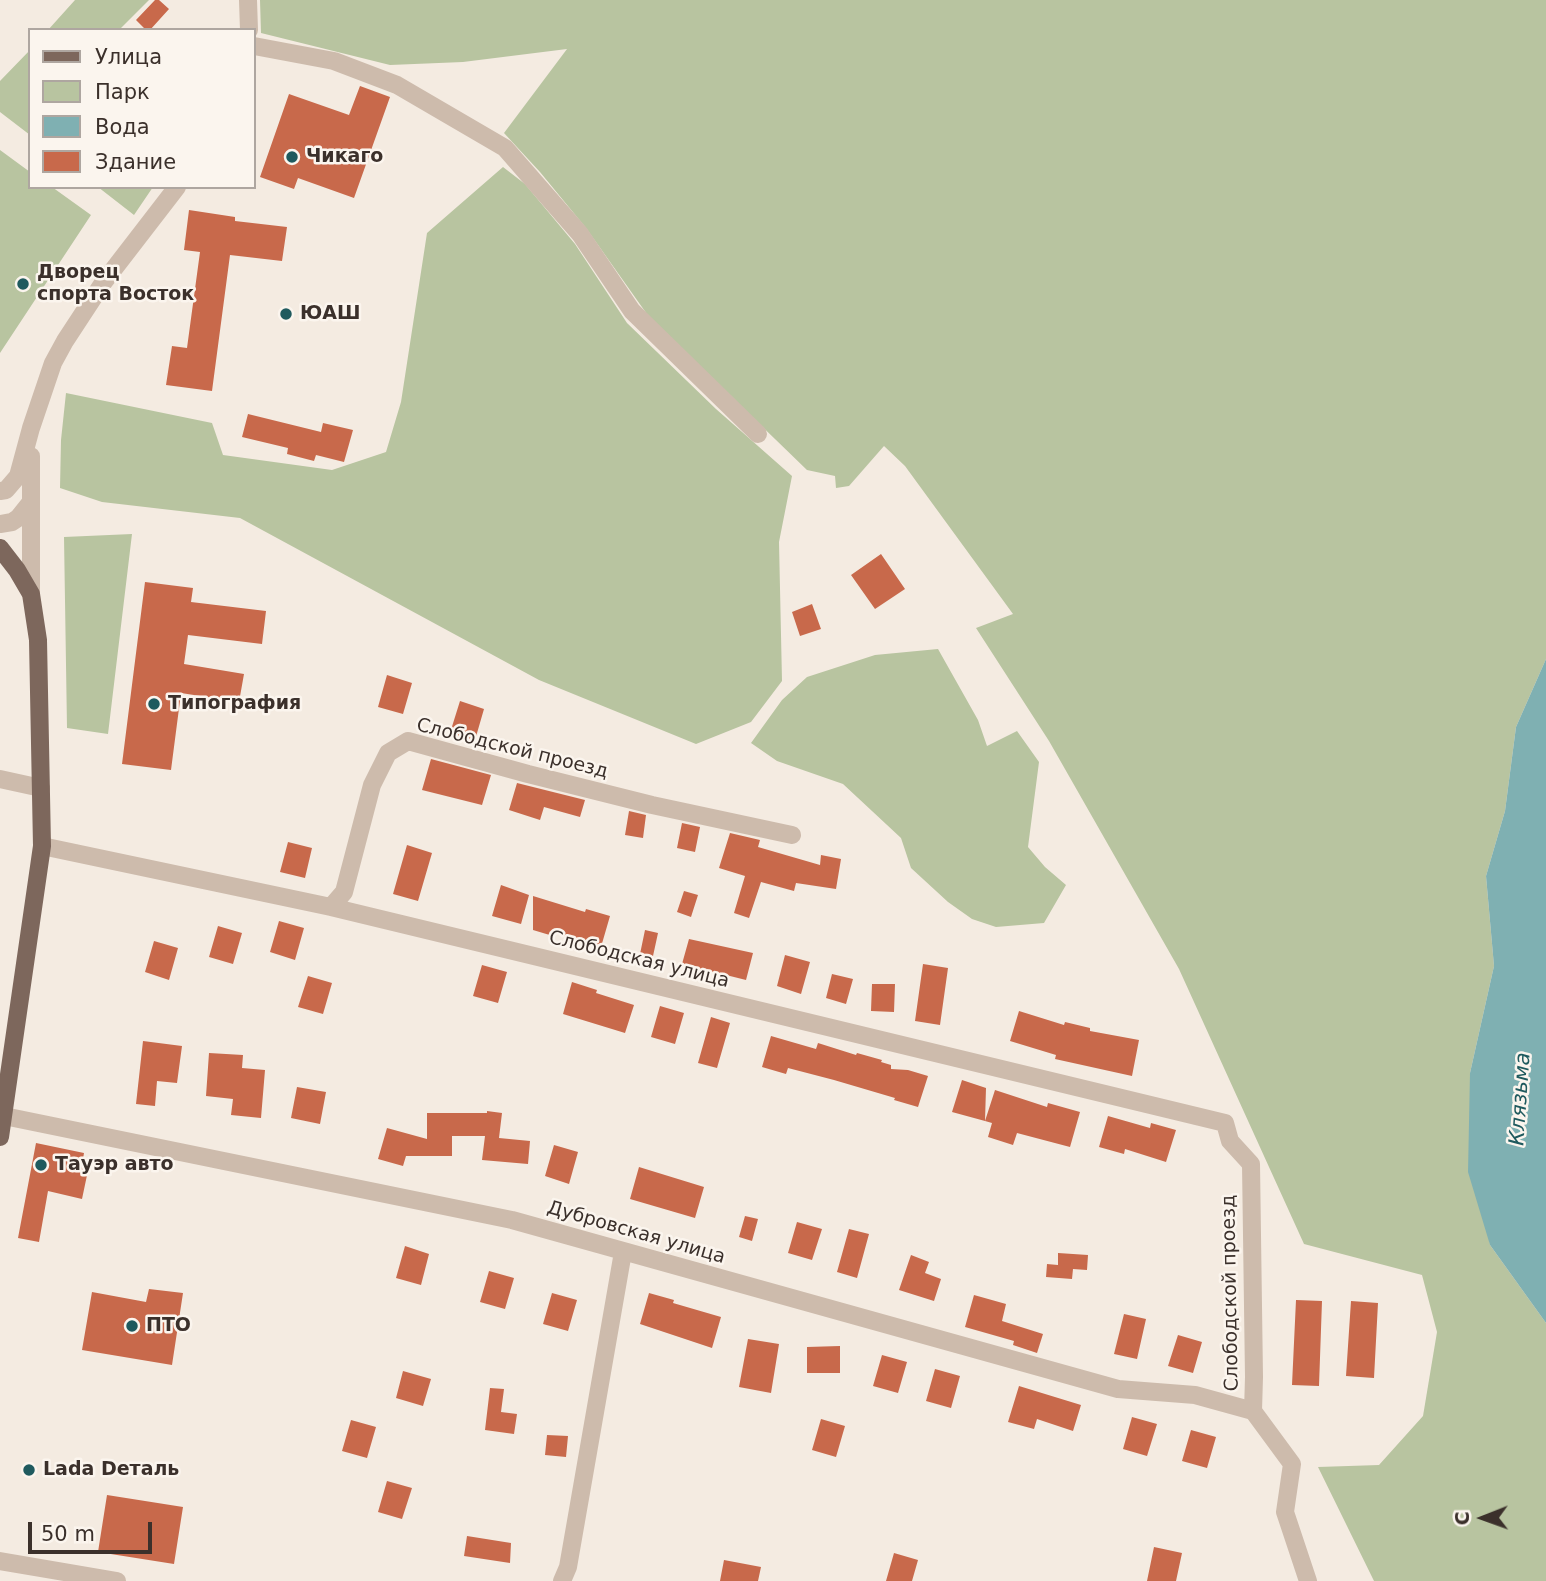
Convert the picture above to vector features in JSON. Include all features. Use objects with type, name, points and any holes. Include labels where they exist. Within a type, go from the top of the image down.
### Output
[{"type":"main road","points":[[0,548],[31,594],[38,640],[42,846],[0,1138]]},
{"type":"street","points":[[248,0],[249,28]]},
{"type":"street","points":[[256,46],[334,61],[397,85],[505,148],[580,234],[632,311],[758,434]]},
{"type":"street","points":[[0,491],[6,490],[18,476],[53,363],[65,341],[103,284],[175,189]]},
{"type":"street","points":[[31,428],[31,594]]},
{"type":"street","points":[[0,524],[18,518],[30,503]]},
{"type":"street","name":"Слободской проезд","points":[[331,907],[345,892],[372,785],[388,753],[408,741],[652,805],[792,835]]},
{"type":"street","points":[[0,779],[41,788]]},
{"type":"street","name":"Слободская улица","points":[[42,846],[331,907],[1225,1123]]},
{"type":"street","name":"Дубровская улица","points":[[4,1116],[512,1220],[1118,1389],[1195,1395],[1252,1411]]},
{"type":"street","name":"Слободской проезд","points":[[1225,1123],[1230,1141],[1251,1164],[1254,1377],[1252,1411],[1292,1464],[1285,1512],[1308,1581]]},
{"type":"street","points":[[562,1581],[568,1567],[623,1252]]},
{"type":"street","points":[[0,1561],[117,1581]]},
{"type":"green space","points":[[75,0],[149,0],[121,28],[50,28]]},
{"type":"green space","points":[[260,0],[1546,0],[1546,659],[1516,727],[1505,811],[1486,876],[1494,966],[1470,1073],[1490,1245],[1546,1323],[1546,1581],[1374,1581],[1318,1467],[1379,1465],[1423,1416],[1437,1332],[1422,1275],[1304,1244],[1179,969],[1049,741],[976,628],[1013,614],[905,466],[884,446],[849,486],[836,488],[835,476],[807,470],[649,317],[586,228],[504,133],[567,49],[463,62],[390,65],[261,33]]},
{"type":"green space","points":[[28,52],[28,133],[0,112],[0,81]]},
{"type":"green space","name":"Дворец спорта Восток","points":[[0,150],[28,171],[28,189],[55,189],[91,215],[0,353]]},
{"type":"green space","points":[[503,167],[525,184],[575,244],[627,323],[716,409],[792,476],[779,542],[782,681],[751,722],[696,744],[539,680],[240,518],[102,502],[60,488],[66,393],[212,423],[223,455],[332,470],[386,452],[401,402],[427,233]]},
{"type":"green space","points":[[101,189],[152,189],[134,215]]},
{"type":"green space","points":[[132,534],[108,734],[67,728],[64,537]]},
{"type":"green space","points":[[938,649],[978,720],[987,746],[1017,731],[1039,762],[1028,847],[1045,867],[1066,885],[1044,923],[996,927],[972,919],[948,902],[911,868],[901,838],[843,784],[777,761],[751,743],[782,700],[807,677],[875,655]]},
{"type":"water","name":"Клязьма","points":[[1546,659],[1546,1323],[1490,1245],[1468,1172],[1470,1073],[1494,966],[1486,876],[1505,811],[1516,727]]},
{"type":"building","points":[[155,0],[159,0],[169,9],[152,28],[144,28],[136,20]]},
{"type":"building","points":[[360,86],[390,97],[354,198],[298,178],[294,189],[260,177],[289,94],[349,115]]},
{"type":"building","points":[[189,210],[235,217],[235,221],[287,227],[282,261],[230,255],[212,391],[166,385],[172,346],[187,348],[200,252],[184,250]]},
{"type":"building","points":[[248,414],[321,432],[323,423],[353,430],[344,462],[316,455],[314,461],[287,454],[288,448],[242,437]]},
{"type":"building","points":[[881,554],[905,589],[875,609],[851,575]]},
{"type":"building","name":"Типография","points":[[145,582],[193,588],[191,602],[266,611],[262,644],[188,635],[184,664],[244,674],[239,702],[181,693],[171,770],[122,764]]},
{"type":"building","points":[[812,604],[821,629],[800,636],[792,612]]},
{"type":"building","points":[[387,675],[412,683],[403,714],[378,707]]},
{"type":"building","points":[[460,701],[484,709],[475,740],[450,733]]},
{"type":"building","points":[[431,759],[491,775],[482,805],[422,790]]},
{"type":"building","points":[[517,783],[585,800],[580,817],[544,807],[540,820],[509,810]]},
{"type":"building","points":[[629,811],[646,815],[643,838],[625,835]]},
{"type":"building","points":[[682,823],[700,827],[695,852],[677,848]]},
{"type":"building","points":[[730,833],[760,840],[758,847],[820,865],[821,855],[841,859],[836,889],[796,883],[794,891],[761,882],[749,918],[734,913],[745,876],[719,868]]},
{"type":"building","points":[[288,842],[312,848],[305,878],[280,872]]},
{"type":"building","points":[[407,845],[432,853],[418,901],[393,894]]},
{"type":"building","points":[[501,885],[529,895],[521,924],[492,916]]},
{"type":"building","points":[[684,891],[698,895],[691,917],[677,912]]},
{"type":"building","points":[[533,896],[585,912],[586,909],[610,916],[601,947],[554,933],[553,936],[533,930]]},
{"type":"building","points":[[279,921],[304,928],[295,960],[270,952]]},
{"type":"building","points":[[218,926],[242,933],[233,964],[209,957]]},
{"type":"building","points":[[645,930],[658,933],[653,956],[640,954]]},
{"type":"building","points":[[689,939],[753,953],[746,980],[682,964]]},
{"type":"building","points":[[154,941],[178,948],[169,980],[145,972]]},
{"type":"building","points":[[785,955],[810,962],[801,994],[777,986]]},
{"type":"building","points":[[923,964],[948,968],[940,1025],[915,1021]]},
{"type":"building","points":[[482,965],[507,972],[498,1003],[473,996]]},
{"type":"building","points":[[832,974],[853,979],[846,1004],[826,998]]},
{"type":"building","points":[[308,976],[332,983],[323,1014],[298,1007]]},
{"type":"building","points":[[572,982],[634,1005],[625,1033],[563,1014]]},
{"type":"building","points":[[872,984],[895,984],[894,1012],[871,1011]]},
{"type":"building","points":[[660,1006],[684,1013],[675,1044],[651,1037]]},
{"type":"building","points":[[1019,1011],[1064,1025],[1065,1022],[1090,1028],[1090,1031],[1139,1040],[1132,1076],[1055,1059],[1056,1055],[1010,1041]]},
{"type":"building","points":[[711,1017],[730,1023],[717,1068],[698,1063]]},
{"type":"building","points":[[771,1036],[816,1049],[818,1043],[882,1060],[881,1062],[891,1065],[891,1069],[908,1070],[928,1076],[918,1107],[788,1068],[786,1074],[762,1067]]},
{"type":"building","points":[[143,1041],[182,1046],[177,1083],[157,1081],[155,1106],[136,1104]]},
{"type":"building","points":[[209,1053],[243,1055],[242,1068],[265,1070],[261,1118],[231,1115],[233,1099],[206,1096]]},
{"type":"building","points":[[962,1080],[986,1088],[985,1121],[952,1112]]},
{"type":"building","points":[[297,1087],[326,1092],[320,1124],[291,1118]]},
{"type":"building","points":[[995,1090],[1047,1107],[1048,1103],[1080,1112],[1070,1147],[1017,1133],[1013,1145],[988,1137],[992,1123],[985,1121]]},
{"type":"building","points":[[427,1113],[502,1113],[499,1138],[530,1141],[528,1164],[482,1160],[485,1136],[452,1136],[452,1156],[406,1156],[403,1166],[378,1159],[387,1128],[427,1139]]},
{"type":"building","points":[[1108,1116],[1150,1128],[1151,1123],[1176,1130],[1166,1162],[1125,1149],[1124,1154],[1099,1147]]},
{"type":"building","points":[[36,1143],[84,1153],[83,1159],[90,1161],[82,1199],[48,1191],[39,1242],[18,1238]]},
{"type":"building","points":[[554,1145],[578,1152],[569,1184],[545,1176]]},
{"type":"building","points":[[639,1167],[704,1187],[695,1218],[630,1199]]},
{"type":"building","points":[[745,1216],[758,1219],[752,1241],[739,1237]]},
{"type":"building","points":[[797,1222],[822,1229],[812,1260],[788,1253]]},
{"type":"building","points":[[849,1229],[869,1234],[857,1278],[837,1272]]},
{"type":"building","points":[[405,1246],[429,1254],[421,1285],[396,1278]]},
{"type":"building","points":[[1058,1253],[1088,1255],[1087,1270],[1073,1269],[1072,1279],[1046,1277],[1047,1264],[1058,1265]]},
{"type":"building","points":[[911,1255],[929,1262],[925,1273],[941,1279],[934,1301],[899,1290]]},
{"type":"building","points":[[489,1271],[514,1278],[505,1309],[480,1302]]},
{"type":"building","name":"ПТО","points":[[149,1289],[183,1293],[172,1365],[82,1350],[92,1292],[146,1302]]},
{"type":"building","points":[[552,1293],[577,1300],[568,1331],[543,1324]]},
{"type":"building","points":[[649,1293],[721,1317],[712,1348],[640,1324]]},
{"type":"building","points":[[974,1295],[1006,1304],[1002,1321],[1043,1334],[1037,1353],[1013,1345],[1014,1341],[965,1327]]},
{"type":"building","points":[[1296,1300],[1322,1301],[1319,1386],[1292,1385]]},
{"type":"building","points":[[1351,1301],[1378,1303],[1374,1378],[1346,1376]]},
{"type":"building","points":[[1124,1314],[1146,1319],[1137,1359],[1114,1354]]},
{"type":"building","points":[[1178,1335],[1202,1342],[1193,1373],[1168,1366]]},
{"type":"building","points":[[748,1339],[779,1344],[771,1393],[739,1387]]},
{"type":"building","points":[[840,1346],[840,1373],[807,1373],[807,1347]]},
{"type":"building","points":[[882,1355],[907,1362],[898,1393],[873,1386]]},
{"type":"building","points":[[935,1369],[960,1376],[951,1408],[926,1401]]},
{"type":"building","points":[[403,1371],[431,1379],[423,1406],[396,1398]]},
{"type":"building","points":[[1019,1386],[1081,1405],[1073,1431],[1037,1419],[1034,1429],[1008,1422]]},
{"type":"building","points":[[490,1388],[504,1389],[501,1412],[517,1414],[514,1434],[485,1430]]},
{"type":"building","points":[[1132,1417],[1157,1424],[1147,1456],[1123,1449]]},
{"type":"building","points":[[821,1419],[845,1426],[836,1457],[812,1450]]},
{"type":"building","points":[[351,1420],[376,1427],[367,1458],[342,1451]]},
{"type":"building","points":[[1191,1430],[1216,1437],[1207,1468],[1182,1461]]},
{"type":"building","points":[[547,1435],[568,1436],[566,1457],[545,1455]]},
{"type":"building","points":[[387,1481],[412,1488],[402,1519],[378,1512]]},
{"type":"building","points":[[107,1495],[183,1507],[174,1564],[98,1552]]},
{"type":"building","points":[[467,1536],[511,1543],[510,1563],[464,1556]]},
{"type":"building","points":[[1154,1547],[1182,1553],[1176,1581],[1147,1581]]},
{"type":"building","points":[[894,1553],[918,1560],[912,1581],[886,1581]]},
{"type":"building","points":[[724,1560],[761,1567],[758,1581],[720,1581]]},
{"type":"place","name":"Чикаго","points":[[292,157]]},
{"type":"place","name":"Дворец спорта Восток","points":[[23,284]]},
{"type":"place","name":"ЮАШ","points":[[286,314]]},
{"type":"place","name":"Типография","points":[[154,704]]},
{"type":"place","name":"Тауэр авто","points":[[41,1165]]},
{"type":"place","name":"ПТО","points":[[132,1326]]},
{"type":"place","name":"Lada Dеталь","points":[[29,1470]]}]
